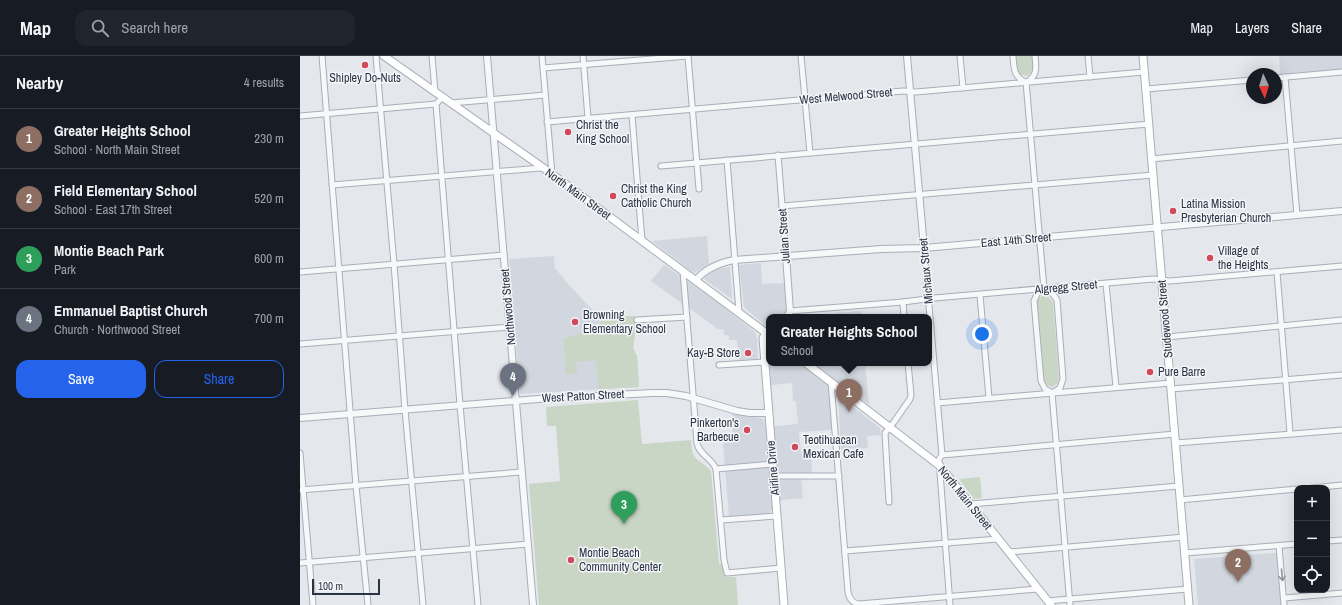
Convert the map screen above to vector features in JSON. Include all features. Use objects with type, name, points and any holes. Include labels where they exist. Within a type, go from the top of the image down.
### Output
[{"type":"main road","name":"North Main Street","points":[[384,56],[541,168],[552,174],[766,332]]},
{"type":"main road","name":"Studewood Street","points":[[1143,56],[1189,605]]},
{"type":"main road","name":"Airline Drive","points":[[766,336],[763,338],[764,362],[784,605]]},
{"type":"main road","name":"North Main Street","points":[[810,366],[940,466],[1049,603]]},
{"type":"street","points":[[322,56],[356,486],[368,605]]},
{"type":"street","points":[[376,56],[405,410],[423,605]]},
{"type":"street","points":[[432,56],[435,92]]},
{"type":"street","name":"Northwood Street","points":[[487,56],[498,171],[532,605]]},
{"type":"street","points":[[542,56],[552,174]]},
{"type":"street","points":[[583,56],[588,118]]},
{"type":"street","points":[[543,68],[688,56],[699,189]]},
{"type":"street","points":[[801,56],[810,153]]},
{"type":"street","name":"Michaux Street","points":[[907,56],[930,314]]},
{"type":"street","points":[[960,56],[963,88]]},
{"type":"street","points":[[1013,56],[1016,74],[1020,79],[1026,82]]},
{"type":"street","points":[[1026,82],[1032,79],[1035,74],[1035,56]]},
{"type":"street","points":[[1088,56],[1090,77]]},
{"type":"street","name":"West Melwood Street","points":[[548,122],[903,91],[910,92],[963,88],[1144,72]]},
{"type":"street","points":[[1282,77],[1342,72]]},
{"type":"street","points":[[1285,77],[1297,215]]},
{"type":"street","points":[[1146,89],[1246,81]]},
{"type":"street","points":[[1026,82],[1044,289]]},
{"type":"street","points":[[451,103],[545,95]]},
{"type":"street","points":[[300,116],[436,104],[443,97]]},
{"type":"street","points":[[436,104],[460,405],[478,605]]},
{"type":"street","points":[[632,115],[642,242]]},
{"type":"street","points":[[661,166],[1148,124]]},
{"type":"street","points":[[1152,158],[1342,141]]},
{"type":"street","name":"Julian Street","points":[[778,155],[789,314]]},
{"type":"street","points":[[727,160],[739,312]]},
{"type":"street","points":[[332,185],[541,168]]},
{"type":"street","points":[[782,206],[919,196],[1153,175]]},
{"type":"street","name":"East 14th Street","points":[[696,280],[706,270],[734,260],[881,249],[924,248],[1342,211]]},
{"type":"street","points":[[300,272],[504,255]]},
{"type":"street","name":"Algregg Street","points":[[789,314],[1153,279],[1176,281],[1342,266]]},
{"type":"street","points":[[683,271],[698,447],[716,469],[727,573],[781,568]]},
{"type":"street","points":[[1277,272],[1290,433]]},
{"type":"street","points":[[1106,284],[1116,387]]},
{"type":"street","points":[[1044,289],[1053,294],[1057,300],[1063,379],[1060,388],[1052,393]]},
{"type":"street","points":[[1044,289],[1038,292],[1034,301],[1041,381],[1045,389],[1052,393]]},
{"type":"street","points":[[980,295],[989,398]]},
{"type":"street","points":[[903,302],[904,314]]},
{"type":"street","points":[[637,320],[687,317]]},
{"type":"street","points":[[1167,337],[1342,320]]},
{"type":"street","points":[[300,344],[510,327]]},
{"type":"street","name":"Michaux Street","points":[[932,334],[942,455],[939,458],[950,605]]},
{"type":"street","points":[[719,365],[764,362]]},
{"type":"street","points":[[889,502],[885,433],[910,399],[908,366]]},
{"type":"street","points":[[938,403],[1116,387],[1171,386],[1286,380],[1342,375]]},
{"type":"street","points":[[830,382],[848,587],[850,599],[853,602],[857,604],[1038,589]]},
{"type":"street","name":"West Patton Street","points":[[300,418],[516,400],[652,393],[673,393],[737,412],[768,413]]},
{"type":"street","points":[[1052,393],[1070,605]]},
{"type":"street","points":[[1176,443],[1342,430]]},
{"type":"street","points":[[942,455],[1175,434]]},
{"type":"street","points":[[300,453],[301,490],[313,605]]},
{"type":"street","points":[[716,469],[772,464]]},
{"type":"street","points":[[301,490],[521,472]]},
{"type":"street","points":[[773,476],[839,476]]},
{"type":"street","points":[[1330,486],[1342,485]]},
{"type":"street","points":[[971,504],[1179,486]]},
{"type":"street","points":[[1180,500],[1294,489]]},
{"type":"street","points":[[721,520],[776,516]]},
{"type":"street","points":[[1009,552],[1184,537]]},
{"type":"street","points":[[845,551],[998,539]]},
{"type":"street","points":[[1330,541],[1342,540]]},
{"type":"street","points":[[300,563],[528,544]]},
{"type":"street","points":[[1185,553],[1294,544]]},
{"type":"street","points":[[1279,546],[1284,605]]},
{"type":"street","points":[[1049,603],[1070,599],[1188,589]]},
{"type":"street","points":[[1284,598],[1342,593]]},
{"type":"shaded area","points":[[1279,56],[1342,56],[1342,69],[1282,74],[1282,68],[1280,68]]},
{"type":"shaded area","points":[[707,236],[709,264],[694,273],[652,241]]},
{"type":"shaded area","name":"Browning Elementary School","points":[[554,256],[555,268],[600,318],[635,316],[633,348],[637,356],[639,387],[520,394],[509,259]]},
{"type":"shaded area","points":[[761,263],[762,284],[785,283],[787,311],[784,314],[766,314],[766,326],[744,307],[739,265]]},
{"type":"shaded area","points":[[664,265],[711,297],[755,332],[757,338],[758,359],[739,360],[737,340],[729,340],[729,335],[724,335],[724,330],[718,329],[651,281]]},
{"type":"shaded area","points":[[730,267],[732,299],[704,279],[714,271]]},
{"type":"shaded area","points":[[861,311],[861,314],[836,313]]},
{"type":"shaded area","points":[[770,366],[865,366],[869,405],[842,385],[829,386],[833,430],[799,432],[801,453],[811,452],[812,475],[780,472],[778,470],[776,440],[766,440],[770,478],[801,479],[803,498],[772,501],[772,510],[768,514],[729,517],[723,443],[733,442],[732,414],[761,418],[764,420],[765,427],[798,424],[796,401],[793,401],[792,383],[771,385]]},
{"type":"shaded area","points":[[838,395],[880,428],[881,435],[867,436],[868,448],[841,449]]},
{"type":"shaded area","points":[[1277,553],[1281,605],[1198,605],[1194,559]]},
{"type":"green space","points":[[1015,56],[1033,56],[1033,68],[1026,76],[1019,74],[1016,69]]},
{"type":"green space","points":[[1042,296],[1049,297],[1053,303],[1059,378],[1058,383],[1052,387],[1047,385],[1043,379],[1037,304],[1038,299]]},
{"type":"green space","points":[[635,316],[633,348],[637,356],[639,387],[599,389],[596,360],[576,362],[577,374],[565,374],[566,367],[563,339],[601,327],[600,318]]},
{"type":"green space","points":[[638,400],[642,444],[691,440],[694,456],[711,471],[719,564],[724,564],[725,577],[736,577],[738,605],[539,605],[529,484],[560,481],[556,426],[547,426],[546,407]]},
{"type":"green space","points":[[980,477],[982,498],[974,499],[959,479]]},
{"type":"place","name":"Shipley Do-Nuts","points":[[365,65]]},
{"type":"place","name":"Christ the King School","points":[[568,132]]},
{"type":"place","name":"Christ the King Catholic Church","points":[[613,196]]},
{"type":"place","name":"Latina Mission Presbyterian Church","points":[[1173,211]]},
{"type":"place","name":"Village of the Heights","points":[[1210,258]]},
{"type":"place","name":"Browning Elementary School","points":[[575,322]]},
{"type":"place","name":"Kay-B Store","points":[[748,353]]},
{"type":"place","name":"Pure Barre","points":[[1150,372]]},
{"type":"place","name":"Emmanuel Baptist Church","points":[[513,396]]},
{"type":"place","name":"Greater Heights School","points":[[849,412]]},
{"type":"place","name":"Pinkerton's Barbecue","points":[[747,430]]},
{"type":"place","name":"Teotihuacan Mexican Cafe","points":[[795,447]]},
{"type":"place","name":"Montie Beach Park","points":[[624,524]]},
{"type":"place","name":"Montie Beach Community Center","points":[[571,560]]},
{"type":"place","name":"Field Elementary School","points":[[1238,582]]}]
